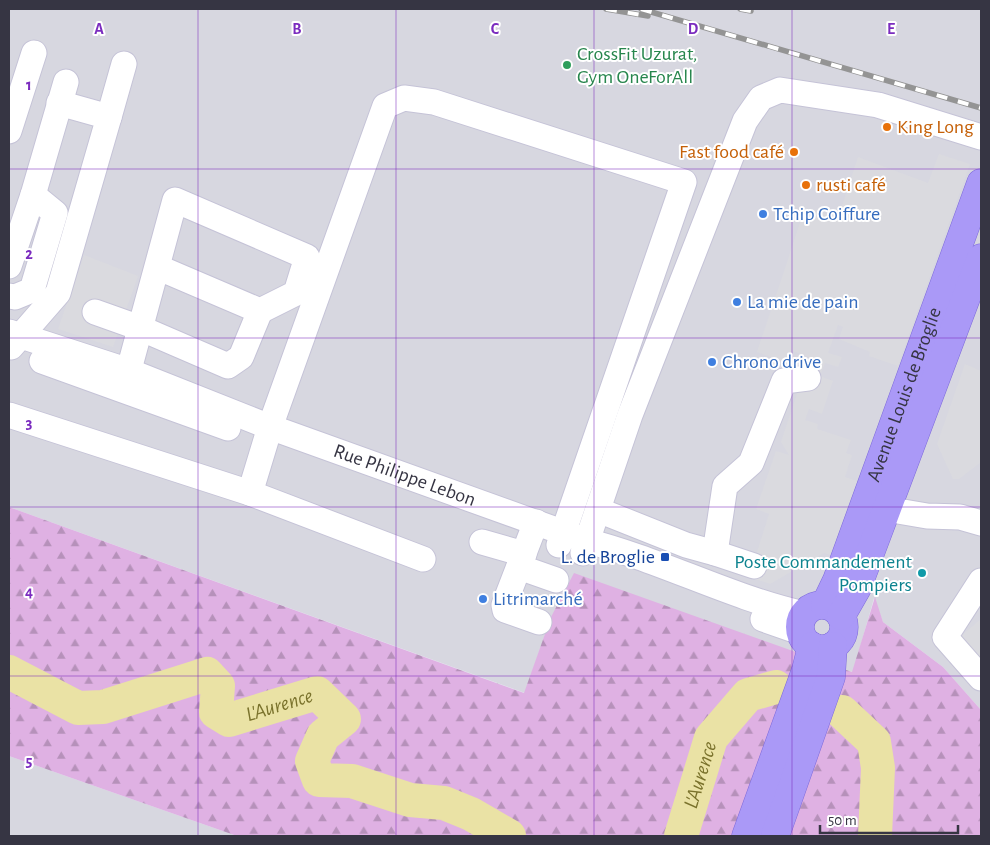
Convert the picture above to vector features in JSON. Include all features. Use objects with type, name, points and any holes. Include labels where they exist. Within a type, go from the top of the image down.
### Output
[{"type":"main road","name":"Avenue Louis de Broglie","points":[[746,836],[806,670],[819,627],[981,183]]},
{"type":"main road","name":"Avenue Louis de Broglie","points":[[819,627],[857,588],[981,258]]},
{"type":"main road","name":"Avenue Louis de Broglie","points":[[775,836],[831,677],[819,627]]},
{"type":"street","points":[[9,131],[34,53]]},
{"type":"street","points":[[12,342],[58,292],[124,64]]},
{"type":"street","points":[[573,543],[598,510],[630,415],[745,121],[760,98],[780,90],[878,105],[981,137]]},
{"type":"street","points":[[9,266],[33,195],[62,93],[109,117]]},
{"type":"street","points":[[250,493],[268,434],[385,106],[404,98],[434,102],[684,182],[570,511],[573,543]]},
{"type":"street","points":[[9,296],[16,297],[32,290],[55,213],[33,195]]},
{"type":"street","points":[[95,312],[140,328],[228,366],[242,357],[260,311],[296,293],[307,257],[175,200],[140,328],[126,381]]},
{"type":"street","points":[[157,267],[260,311]]},
{"type":"street","name":"Rue Philippe Lebon","points":[[12,342],[126,381],[268,434],[528,545],[573,543],[617,549],[775,608],[819,627]]},
{"type":"street","points":[[715,553],[725,486],[751,464],[784,381],[808,378]]},
{"type":"street","points":[[9,415],[250,493],[423,560]]},
{"type":"street","points":[[886,509],[927,516],[960,517],[981,522]]},
{"type":"street","points":[[598,510],[686,544],[754,566]]},
{"type":"street","points":[[482,542],[528,545],[556,580]]},
{"type":"street","points":[[528,545],[504,605],[505,610],[539,622]]},
{"type":"street","points":[[981,580],[945,637],[981,678]]},
{"type":"shaded area","points":[[9,9],[981,9],[981,710],[943,667],[883,622],[874,598],[853,672],[551,617],[525,693],[9,507]]},
{"type":"shaded area","points":[[939,154],[970,164],[898,366],[869,356],[870,352],[839,339],[843,327],[838,325],[828,353],[842,357],[838,367],[825,363],[820,376],[833,381],[822,414],[809,409],[805,420],[818,424],[817,429],[851,440],[846,453],[852,455],[845,477],[857,481],[831,555],[824,553],[770,584],[749,577],[769,514],[756,509],[776,451],[789,455],[781,442],[809,357],[793,351],[788,363],[757,352],[805,208],[838,218],[858,157],[928,183]]},
{"type":"shaded area","points":[[84,255],[138,276],[113,347],[58,329]]},
{"type":"shaded area","points":[[965,364],[981,371],[981,462],[959,479],[953,479],[937,444]]},
{"type":"shaded area","points":[[981,619],[981,658],[961,636]]},
{"type":"shaded area","points":[[9,756],[237,836],[9,836]]},
{"type":"green space","points":[[9,507],[524,693],[551,617],[574,573],[852,672],[875,597],[883,622],[943,667],[981,710],[981,836],[237,836],[9,756]]},
{"type":"waterway","name":"L'Aurence","points":[[9,672],[78,708],[103,707],[207,674],[218,686],[216,712],[229,720],[317,693],[344,719],[323,736],[312,761],[319,780],[352,781],[410,800],[444,803],[471,814],[509,836]]},
{"type":"waterway","name":"L'Aurence","points":[[681,836],[711,738],[748,695],[776,687]]},
{"type":"waterway","name":"L'Aurence","points":[[842,712],[874,742],[878,768],[875,836]]},
{"type":"railway","points":[[606,9],[648,16]]},
{"type":"railway","points":[[641,9],[981,108]]},
{"type":"railway","points":[[740,9],[751,11]]},
{"type":"place","name":"CrossFit Uzurat, Gym OneForAll","points":[[567,65]]},
{"type":"place","name":"King Long","points":[[887,127]]},
{"type":"place","name":"Fast food café","points":[[794,152]]},
{"type":"place","name":"rusti café","points":[[806,185]]},
{"type":"place","name":"Tchip Coiffure","points":[[763,214]]},
{"type":"place","name":"La mie de pain","points":[[737,302]]},
{"type":"place","name":"Chrono drive","points":[[712,362]]},
{"type":"place","name":"L. de Broglie","points":[[665,557]]},
{"type":"place","name":"Poste Commandement Pompiers","points":[[922,573]]},
{"type":"place","name":"Litrimarché","points":[[483,599]]}]
